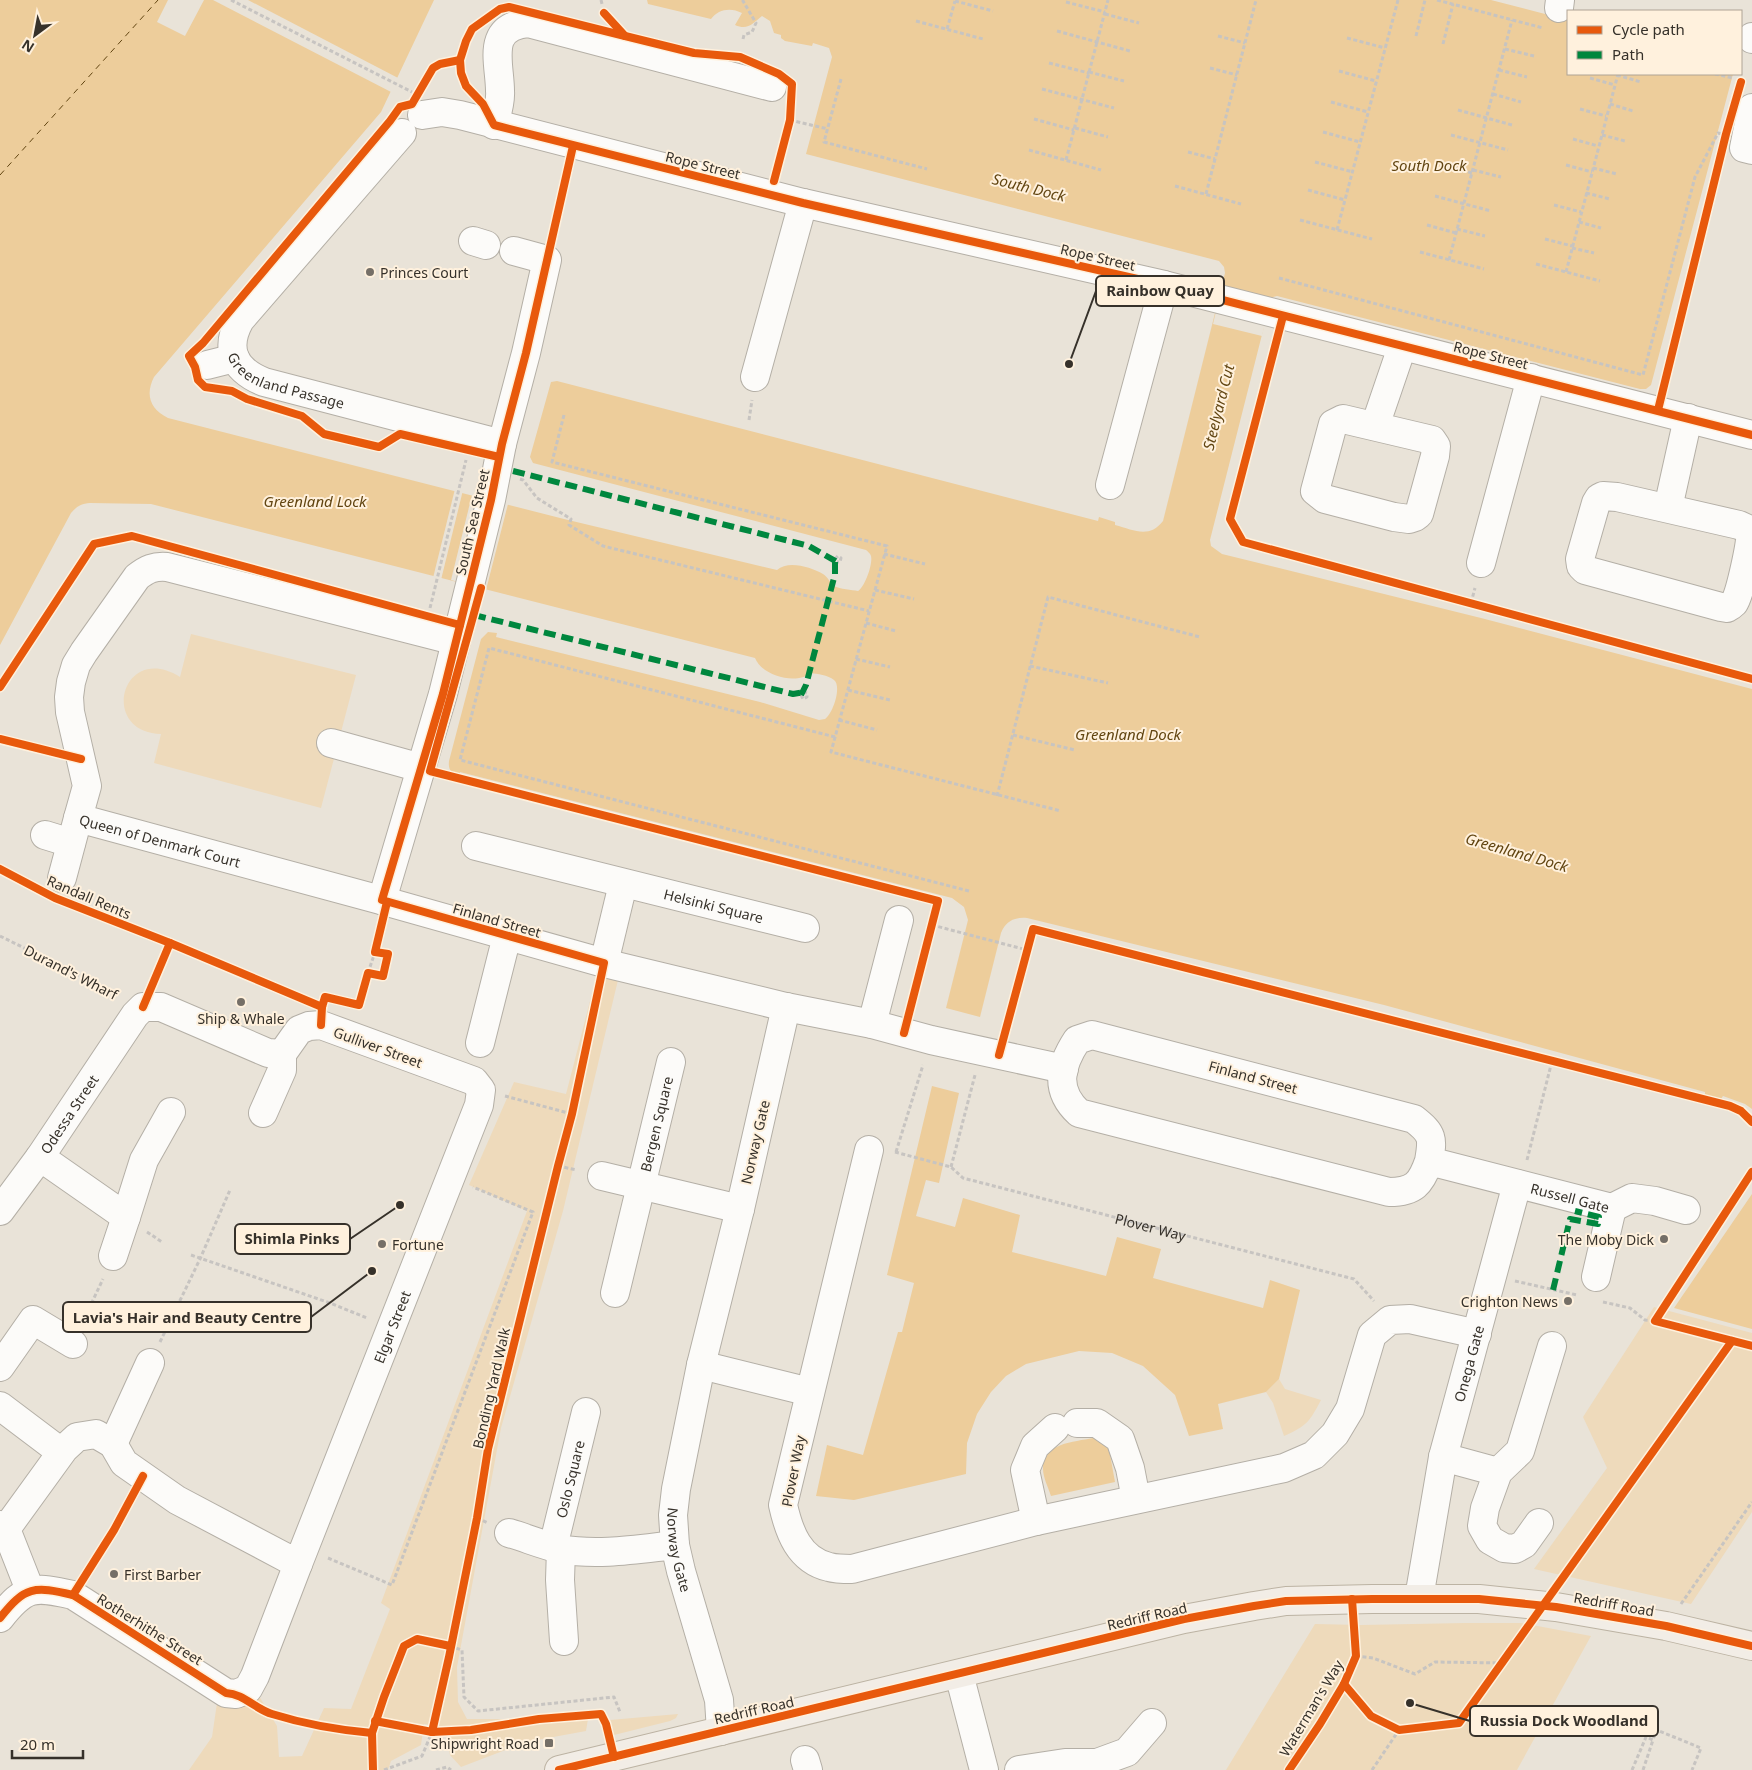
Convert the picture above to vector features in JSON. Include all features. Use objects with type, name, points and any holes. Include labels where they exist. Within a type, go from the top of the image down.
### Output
[{"type":"main road","name":"Redriff Road","points":[[558,1770],[1184,1619],[1286,1601],[1419,1598],[1479,1600],[1556,1607],[1666,1626],[1752,1646]]},
{"type":"street","points":[[494,125],[501,94],[497,55],[498,44],[503,35],[519,24],[528,23],[772,87]]},
{"type":"street","name":"Rope Street","points":[[413,106],[460,115],[803,203],[1164,285],[1752,435]]},
{"type":"street","name":"Greenland Passage","points":[[413,106],[240,320],[234,331],[232,346],[235,358],[242,369],[264,382],[502,444]]},
{"type":"street","points":[[1752,108],[1744,148],[1752,150]]},
{"type":"street","points":[[755,377],[803,203]]},
{"type":"street","name":"South Sea Street","points":[[382,900],[443,694],[547,260],[514,252]]},
{"type":"street","points":[[1110,485],[1164,285]]},
{"type":"street","points":[[1375,426],[1402,347]]},
{"type":"street","points":[[206,365],[235,358]]},
{"type":"street","name":"Rope Street","points":[[1481,563],[1531,378]]},
{"type":"street","points":[[1668,508],[1688,418]]},
{"type":"street","points":[[1343,419],[1375,426],[1427,438],[1432,440],[1436,446],[1419,514],[1415,518],[1402,518],[1368,510],[1325,498],[1315,491],[1333,424],[1343,419]]},
{"type":"street","points":[[1617,496],[1668,508],[1739,525],[1750,530],[1749,552],[1735,602],[1731,606],[1727,608],[1721,607],[1600,575],[1585,570],[1581,566],[1580,559],[1598,498],[1617,496]]},
{"type":"street","name":"Queen of Denmark Court","points":[[382,900],[75,830],[87,786],[70,712],[69,697],[76,665],[137,577],[147,569],[156,566],[167,567],[456,641]]},
{"type":"street","points":[[331,744],[421,768]]},
{"type":"street","points":[[45,835],[75,830],[62,878]]},
{"type":"street","name":"Helsinki Square","points":[[476,846],[805,928]]},
{"type":"street","points":[[604,963],[623,884]]},
{"type":"street","name":"Finland Street","points":[[382,900],[604,963],[786,1007],[872,1024],[1064,1069]]},
{"type":"street","points":[[872,1024],[899,920]]},
{"type":"street","points":[[480,1043],[507,936]]},
{"type":"street","points":[[135,1015],[143,1007],[161,1007],[268,1053],[282,1054]]},
{"type":"street","name":"Norway Gate","points":[[721,1730],[718,1700],[681,1571],[675,1544],[673,1516],[676,1489],[701,1365],[740,1209],[786,1007]]},
{"type":"street","name":"Odessa Street","points":[[0,1211],[40,1156],[135,1015]]},
{"type":"street","name":"Gulliver Street","points":[[263,1113],[282,1070],[282,1054],[299,1030],[309,1026],[320,1025],[474,1081],[482,1090]]},
{"type":"street","name":"Finland Street","points":[[1092,1035],[1414,1120],[1427,1130],[1432,1142],[1430,1161],[1423,1178],[1413,1188],[1402,1192],[1389,1192],[1079,1113],[1069,1104],[1062,1087],[1069,1051],[1077,1040],[1092,1035]]},
{"type":"street","name":"Bergen Square","points":[[614,1293],[671,1062]]},
{"type":"street","name":"Elgar Street","points":[[236,1694],[248,1689],[255,1676],[479,1105],[482,1090]]},
{"type":"street","points":[[113,1256],[144,1160],[171,1112]]},
{"type":"street","name":"Plover Way","points":[[869,1150],[783,1505],[787,1526],[796,1545],[810,1559],[828,1567],[852,1569],[1036,1521],[1136,1498],[1284,1468],[1314,1455],[1335,1434],[1350,1409],[1372,1335],[1390,1320]]},
{"type":"street","points":[[40,1156],[126,1217]]},
{"type":"street","points":[[1430,1161],[1519,1184]]},
{"type":"street","name":"Bergen Square","points":[[602,1176],[740,1209]]},
{"type":"street","name":"Russell Gate","points":[[1519,1184],[1612,1208],[1596,1277]]},
{"type":"street","name":"Onega Gate","points":[[1419,1598],[1442,1457],[1519,1184]]},
{"type":"street","points":[[1612,1208],[1632,1198],[1686,1210]]},
{"type":"street","points":[[1390,1320],[1410,1319],[1477,1334]]},
{"type":"street","points":[[0,1367],[33,1320],[72,1344]]},
{"type":"street","points":[[1539,1523],[1524,1544],[1515,1549],[1504,1548],[1490,1540],[1482,1526],[1488,1499],[1498,1472],[1520,1451],[1552,1346]]},
{"type":"street","points":[[113,1444],[150,1363]]},
{"type":"street","points":[[701,1365],[810,1392]]},
{"type":"street","points":[[0,1406],[61,1452]]},
{"type":"street","name":"Oslo Square","points":[[564,1641],[557,1548],[586,1412]]},
{"type":"street","points":[[1036,1521],[1025,1470],[1035,1446],[1066,1425],[1097,1423],[1120,1439],[1130,1468],[1136,1498]]},
{"type":"street","points":[[0,1618],[18,1599],[30,1590],[3,1527],[61,1452],[77,1437],[86,1435],[96,1434],[113,1444],[124,1463],[177,1500],[301,1556]]},
{"type":"street","points":[[1442,1457],[1498,1472]]},
{"type":"street","points":[[509,1533],[557,1548],[595,1551],[675,1544]]},
{"type":"street","name":"Rotherhithe Street","points":[[30,1590],[50,1590],[73,1595],[226,1693],[236,1694]]},
{"type":"street","points":[[959,1674],[984,1770]]},
{"type":"street","points":[[1019,1770],[1065,1763],[1097,1763],[1127,1752],[1152,1723]]},
{"type":"path","points":[[231,0],[413,106]]},
{"type":"path","points":[[742,48],[744,35],[752,32],[756,23],[743,1],[745,0]]},
{"type":"path","points":[[947,29],[955,0],[993,11]]},
{"type":"path","points":[[1066,160],[1108,0]]},
{"type":"path","points":[[1206,194],[1256,0]]},
{"type":"path","points":[[1337,230],[1398,0]]},
{"type":"path","points":[[1416,36],[1425,0]]},
{"type":"path","points":[[1437,0],[1512,20],[1556,12]]},
{"type":"path","points":[[602,2],[604,13]]},
{"type":"path","points":[[1066,2],[1140,23]]},
{"type":"path","points":[[1443,44],[1453,4]]},
{"type":"path","points":[[1449,260],[1512,20]]},
{"type":"path","points":[[916,21],[983,39]]},
{"type":"path","points":[[1057,31],[1130,50]]},
{"type":"path","points":[[1218,36],[1245,43]]},
{"type":"path","points":[[1347,38],[1385,48]]},
{"type":"path","points":[[1504,49],[1534,56]]},
{"type":"path","points":[[1049,63],[1124,81]]},
{"type":"path","points":[[1210,68],[1237,75]]},
{"type":"path","points":[[1338,70],[1376,81]]},
{"type":"path","points":[[1499,70],[1527,77]]},
{"type":"path","points":[[1566,272],[1618,75]]},
{"type":"path","points":[[1621,75],[1641,82]]},
{"type":"path","points":[[1719,75],[1737,80]]},
{"type":"path","points":[[1590,78],[1615,85]]},
{"type":"path","points":[[841,79],[824,142],[927,169]]},
{"type":"path","points":[[1042,89],[1114,108]]},
{"type":"path","points":[[1493,94],[1521,102]]},
{"type":"path","points":[[1331,102],[1368,112]]},
{"type":"path","points":[[1610,104],[1634,111]]},
{"type":"path","points":[[1580,109],[1606,116]]},
{"type":"path","points":[[1458,110],[1512,125]]},
{"type":"path","points":[[788,129],[791,111]]},
{"type":"path","points":[[1034,119],[1108,137]]},
{"type":"path","points":[[790,120],[828,129]]},
{"type":"path","points":[[1724,143],[1729,125]]},
{"type":"path","points":[[1323,132],[1360,142]]},
{"type":"path","points":[[1279,278],[1643,374],[1695,177],[1718,133]]},
{"type":"path","points":[[1451,135],[1508,150]]},
{"type":"path","points":[[1602,135],[1625,142]]},
{"type":"path","points":[[1572,139],[1598,146]]},
{"type":"path","points":[[1029,150],[1101,170]]},
{"type":"path","points":[[1188,152],[1215,159]]},
{"type":"path","points":[[1315,162],[1352,172]]},
{"type":"path","points":[[1443,165],[1501,177]]},
{"type":"path","points":[[1566,166],[1592,172]]},
{"type":"path","points":[[1593,168],[1617,174]]},
{"type":"path","points":[[1175,186],[1241,204]]},
{"type":"path","points":[[1308,190],[1345,200]]},
{"type":"path","points":[[1586,193],[1610,199]]},
{"type":"path","points":[[1435,196],[1492,211]]},
{"type":"path","points":[[1554,205],[1581,212]]},
{"type":"path","points":[[1300,220],[1372,239]]},
{"type":"path","points":[[1579,222],[1600,228]]},
{"type":"path","points":[[1427,225],[1485,236]]},
{"type":"path","points":[[1546,239],[1594,253]]},
{"type":"path","points":[[1420,252],[1484,269]]},
{"type":"path","points":[[1536,264],[1600,281]]},
{"type":"path","points":[[564,415],[552,462],[887,546],[831,752],[1061,812]]},
{"type":"path","points":[[430,608],[466,461]]},
{"type":"path","points":[[517,478],[523,480],[537,498],[571,519],[569,526],[603,546],[869,611]]},
{"type":"path","points":[[884,554],[925,564]]},
{"type":"path","points":[[875,590],[914,599]]},
{"type":"path","points":[[997,796],[1048,597],[1200,636]]},
{"type":"path","points":[[1461,601],[1480,606]]},
{"type":"path","points":[[866,623],[896,631]]},
{"type":"path","points":[[835,737],[489,648],[460,760],[969,891]]},
{"type":"path","points":[[856,659],[890,667]]},
{"type":"path","points":[[1030,666],[1108,683]]},
{"type":"path","points":[[848,690],[890,700]]},
{"type":"path","points":[[839,720],[877,730]]},
{"type":"path","points":[[1013,735],[1075,750]]},
{"type":"path","points":[[0,739],[81,758]]},
{"type":"path","points":[[930,934],[935,923],[1025,947],[1024,959]]},
{"type":"path","points":[[368,975],[375,949]]},
{"type":"path","points":[[951,1166],[979,1050]]},
{"type":"path","points":[[1542,1058],[1561,1063]]},
{"type":"path","points":[[1519,1184],[1552,1061]]},
{"type":"path","points":[[510,1098],[572,1114]]},
{"type":"path","points":[[570,1123],[574,1105]]},
{"type":"path","points":[[555,1175],[560,1157]]},
{"type":"path","points":[[301,1556],[392,1585],[533,1212],[451,1177]]},
{"type":"path","points":[[150,1363],[200,1259],[230,1190]]},
{"type":"path","points":[[191,1255],[330,1303],[391,1327]]},
{"type":"path","points":[[72,1344],[113,1256]]},
{"type":"path","points":[[1655,1321],[1660,1312]]},
{"type":"path","points":[[1645,1320],[1663,1323]]},
{"type":"path","points":[[73,1595],[114,1530],[143,1476]]},
{"type":"path","points":[[1696,1583],[1752,1502]]},
{"type":"path","points":[[475,1527],[478,1510]]},
{"type":"path","points":[[449,1657],[449,1643],[462,1650],[464,1698],[478,1712],[614,1697],[620,1712]]},
{"type":"path","points":[[1356,1656],[1372,1658],[1415,1674],[1435,1662],[1505,1660]]},
{"type":"path","points":[[1497,1670],[1505,1660]]},
{"type":"path","points":[[592,1715],[601,1714]]},
{"type":"path","points":[[384,1770],[396,1768],[422,1756],[429,1731],[434,1722]]},
{"type":"path","points":[[1642,1724],[1701,1748],[1692,1770]]},
{"type":"path","points":[[1372,1770],[1400,1729]]},
{"type":"path","points":[[1643,1770],[1656,1730]]},
{"type":"path","points":[[429,1731],[442,1732]]},
{"type":"path","points":[[1632,1770],[1646,1737],[1653,1740]]},
{"type":"path","points":[[436,1770],[447,1767],[451,1770]]},
{"type":"shaded area","points":[[191,634],[356,675],[321,808],[154,763],[161,734],[141,729],[129,719],[124,706],[125,691],[132,679],[144,670],[160,669],[180,677]]},
{"type":"shaded area","points":[[596,978],[618,980],[563,1211],[501,1428],[457,1667],[458,1702],[467,1719],[588,1719],[586,1731],[526,1742],[461,1767],[450,1755],[445,1727],[424,1724],[421,1745],[391,1761],[388,1770],[189,1770],[212,1737],[217,1703],[256,1691],[277,1726],[279,1757],[302,1756],[324,1708],[351,1709],[390,1609],[381,1603],[527,1211],[469,1185],[514,1082],[566,1094]]},
{"type":"shaded area","points":[[1654,1307],[1752,1333],[1752,1512],[1691,1604],[1534,1569],[1607,1468],[1583,1417]]},
{"type":"shaded area","points":[[1279,1379],[1285,1389],[1321,1400],[1314,1413],[1303,1426],[1284,1436],[1273,1403],[1266,1392]]},
{"type":"shaded area","points":[[1521,1623],[1591,1636],[1517,1770],[1226,1770],[1315,1624]]},
{"type":"shaded area","points":[[678,1714],[676,1718],[670,1721],[614,1735],[610,1720]]},
{"type":"water","points":[[0,0],[434,0],[381,112],[154,377],[150,390],[151,401],[153,406],[162,414],[168,418],[564,519],[777,570],[787,565],[806,567],[823,574],[834,586],[858,591],[861,589],[870,570],[871,556],[866,550],[533,463],[530,457],[551,382],[557,381],[1098,521],[1099,517],[1115,522],[1115,525],[1135,531],[1147,531],[1158,527],[1163,521],[1225,273],[1224,267],[1219,261],[806,154],[832,57],[829,48],[813,43],[812,46],[785,41],[781,38],[781,35],[774,33],[770,21],[762,16],[747,27],[740,27],[735,25],[742,13],[738,11],[721,11],[711,19],[648,4],[647,0],[1491,0],[1567,20],[1567,75],[1733,75],[1651,385],[1646,389],[1640,389],[1277,296],[1273,297],[1210,540],[1211,546],[1222,554],[1481,618],[1752,689],[1752,1109],[1745,1104],[1723,1096],[1721,1099],[1705,1095],[1705,1092],[1384,1005],[1027,918],[1018,918],[1011,921],[1005,925],[1001,933],[980,1017],[946,1008],[968,920],[964,907],[952,898],[460,772],[459,776],[452,772],[449,767],[481,639],[488,632],[497,633],[496,637],[760,702],[819,720],[825,719],[831,712],[837,694],[834,680],[822,675],[811,673],[805,677],[780,677],[765,670],[755,658],[151,504],[90,503],[75,509],[71,513],[0,645]]},
{"type":"water","points":[[932,1086],[959,1093],[939,1183],[926,1180],[916,1216],[955,1227],[963,1198],[1020,1215],[1012,1252],[1106,1276],[1117,1237],[1161,1249],[1153,1278],[1263,1308],[1270,1280],[1300,1290],[1279,1379],[1266,1392],[1218,1404],[1223,1429],[1189,1436],[1175,1395],[1143,1366],[1112,1353],[1079,1351],[1026,1364],[1006,1376],[991,1392],[977,1414],[967,1443],[966,1474],[854,1500],[816,1496],[827,1445],[863,1455],[898,1332],[902,1332],[914,1283],[887,1275]]},
{"type":"water","points":[[1752,1194],[1752,1329],[1674,1308]]},
{"type":"water","points":[[1093,1438],[1109,1449],[1115,1482],[1051,1496],[1043,1472],[1044,1460],[1048,1454],[1060,1445]]},
{"type":"pier","points":[[168,0],[204,0],[185,36],[157,22]]},
{"type":"pier","points":[[213,0],[248,0],[400,79],[393,93]]},
{"type":"pier","points":[[1221,290],[1270,303],[1262,336],[1213,324]]},
{"type":"pier","points":[[455,489],[463,490],[441,580],[433,578]]},
{"type":"pier","points":[[472,495],[508,504],[486,590],[451,580]]},
{"type":"ferry route","points":[[0,175],[158,0]]},
{"type":"marked path","points":[[513,471],[809,546],[837,562]]},
{"type":"marked path","points":[[801,695],[806,685],[835,574],[835,559]]},
{"type":"marked path","points":[[474,615],[793,694],[804,692]]},
{"type":"marked path","points":[[1553,1290],[1570,1219],[1598,1224],[1599,1217],[1575,1211]]},
{"type":"cycle path","points":[[625,36],[509,7],[500,9],[472,29],[460,60],[461,73],[466,86],[483,104],[494,125],[803,203],[1164,285],[1752,435]]},
{"type":"cycle path","points":[[604,13],[625,36],[694,53],[740,57],[779,74],[792,84],[790,120],[774,181]]},
{"type":"cycle path","points":[[460,60],[440,64],[433,68],[412,104],[400,107],[203,343],[189,356],[195,367],[198,380],[205,387],[232,391],[247,399],[302,416],[324,434],[379,447],[400,434],[499,457]]},
{"type":"cycle path","points":[[1658,410],[1726,134],[1741,82]]},
{"type":"cycle path","name":"Bonding Yard Walk","points":[[432,1732],[477,1518],[488,1449],[572,1114],[604,963],[382,900],[443,694],[491,500],[502,444],[526,353],[573,146]]},
{"type":"cycle path","points":[[1283,316],[1230,519],[1243,542],[1752,679]]},
{"type":"cycle path","points":[[0,687],[94,544],[132,536],[460,625]]},
{"type":"cycle path","points":[[481,588],[430,771],[938,901],[904,1033]]},
{"type":"cycle path","points":[[0,739],[81,759]]},
{"type":"cycle path","name":"Randall Rents","points":[[0,869],[55,898],[170,943],[322,1007]]},
{"type":"cycle path","points":[[321,1025],[322,1007],[325,997],[359,1005],[368,973],[383,976],[388,954],[375,952],[387,902]]},
{"type":"cycle path","points":[[999,1055],[1033,929],[1730,1106],[1741,1111],[1752,1122]]},
{"type":"cycle path","points":[[143,1007],[170,943]]},
{"type":"cycle path","points":[[1752,1172],[1655,1321],[1752,1346]]},
{"type":"cycle path","name":"Waterman's Way","points":[[1344,1684],[1371,1716],[1399,1730],[1459,1723],[1732,1341]]},
{"type":"cycle path","points":[[73,1595],[114,1530],[143,1476]]},
{"type":"cycle path","points":[[0,1618],[16,1600],[31,1591],[49,1590],[73,1595],[226,1693],[238,1696],[266,1712],[309,1724],[372,1733]]},
{"type":"cycle path","name":"Waterman's Way","points":[[1289,1770],[1344,1684],[1356,1656],[1352,1599]]},
{"type":"cycle path","points":[[559,1770],[1184,1619],[1286,1601],[1479,1599],[1556,1607],[1666,1626],[1752,1646]]},
{"type":"cycle path","points":[[373,1770],[372,1733],[404,1646],[417,1639],[450,1646]]},
{"type":"cycle path","points":[[375,1721],[432,1732],[471,1730],[539,1719],[601,1714],[606,1724],[614,1757]]},
{"type":"place","name":"Princes Court","points":[[370,272]]},
{"type":"place","name":"Rainbow Quay","points":[[1069,364]]},
{"type":"place","name":"Ship & Whale","points":[[241,1002]]},
{"type":"place","name":"Shimla Pinks","points":[[400,1205]]},
{"type":"place","name":"The Moby Dick","points":[[1664,1239]]},
{"type":"place","name":"Fortune","points":[[382,1244]]},
{"type":"place","name":"Lavia's Hair and Beauty Centre","points":[[372,1271]]},
{"type":"place","name":"Crighton News","points":[[1568,1301]]},
{"type":"place","name":"First Barber","points":[[114,1574]]},
{"type":"place","name":"Russia Dock Woodland","points":[[1410,1703]]},
{"type":"place","name":"Shipwright Road","points":[[549,1743]]},
{"type":"water label","name":"South Dock","points":[[1429,165]]},
{"type":"water label","name":"South Dock","points":[[1029,187]]},
{"type":"water label","name":"Steelyard Cut","points":[[1218,407]]},
{"type":"water label","name":"Greenland Lock","points":[[315,501]]},
{"type":"water label","name":"Greenland Dock","points":[[1128,734]]},
{"type":"water label","name":"Greenland Dock","points":[[1517,852]]}]
